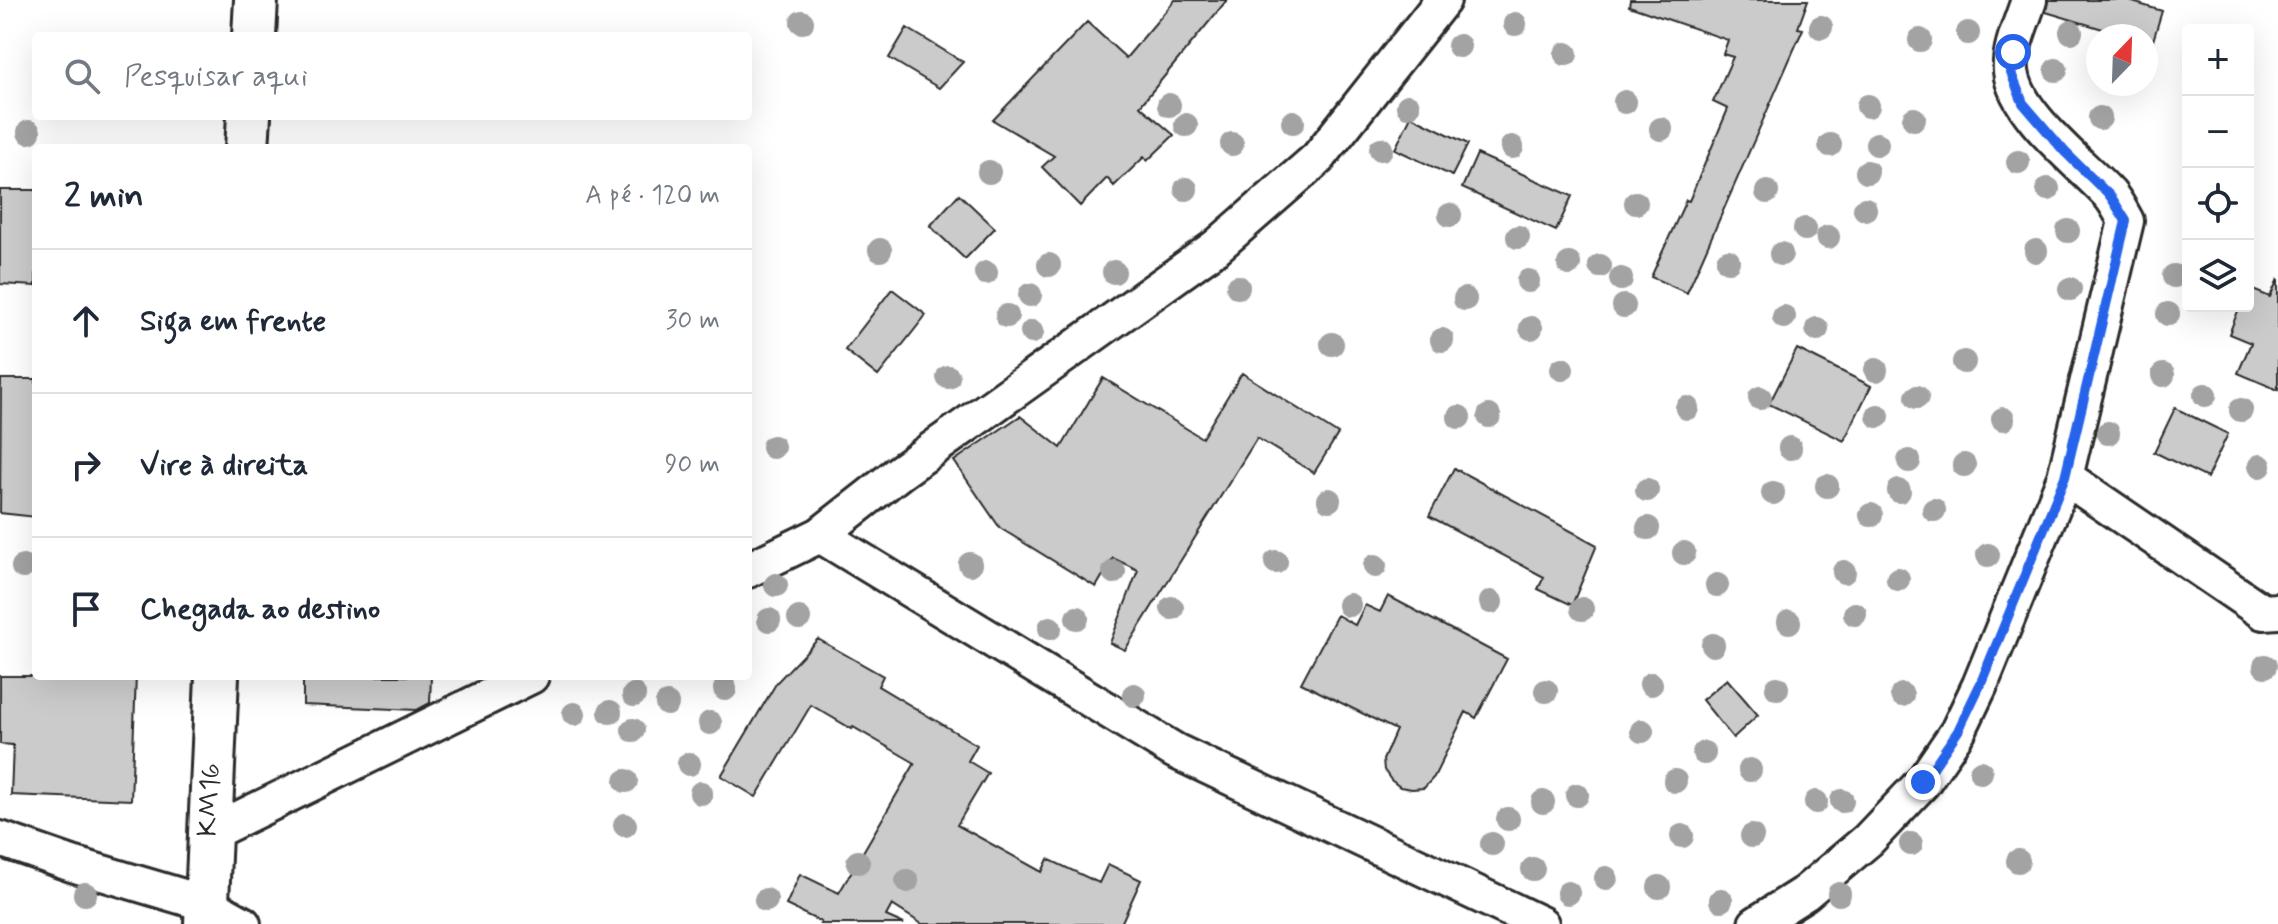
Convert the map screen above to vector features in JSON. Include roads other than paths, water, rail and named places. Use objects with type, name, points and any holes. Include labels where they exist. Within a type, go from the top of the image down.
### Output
[{"type":"street","points":[[254,32],[256,0]]},
{"type":"street","points":[[752,568],[820,535],[899,473],[1216,247],[1318,158],[1443,0]]},
{"type":"street","points":[[1756,924],[1805,893],[1868,840],[1923,782],[1958,731],[1980,685],[2065,477],[2126,221],[2111,197],[2065,152],[2023,103],[2011,73],[2013,52],[2029,0]]},
{"type":"street","points":[[247,144],[249,120]]},
{"type":"street","points":[[2065,477],[2263,612],[2278,611]]},
{"type":"street","points":[[820,535],[1175,751],[1541,924]]},
{"type":"street","name":"KM16","points":[[206,914],[217,680]]},
{"type":"street","points":[[208,834],[523,680]]},
{"type":"street","points":[[0,839],[206,914],[243,924]]}]
